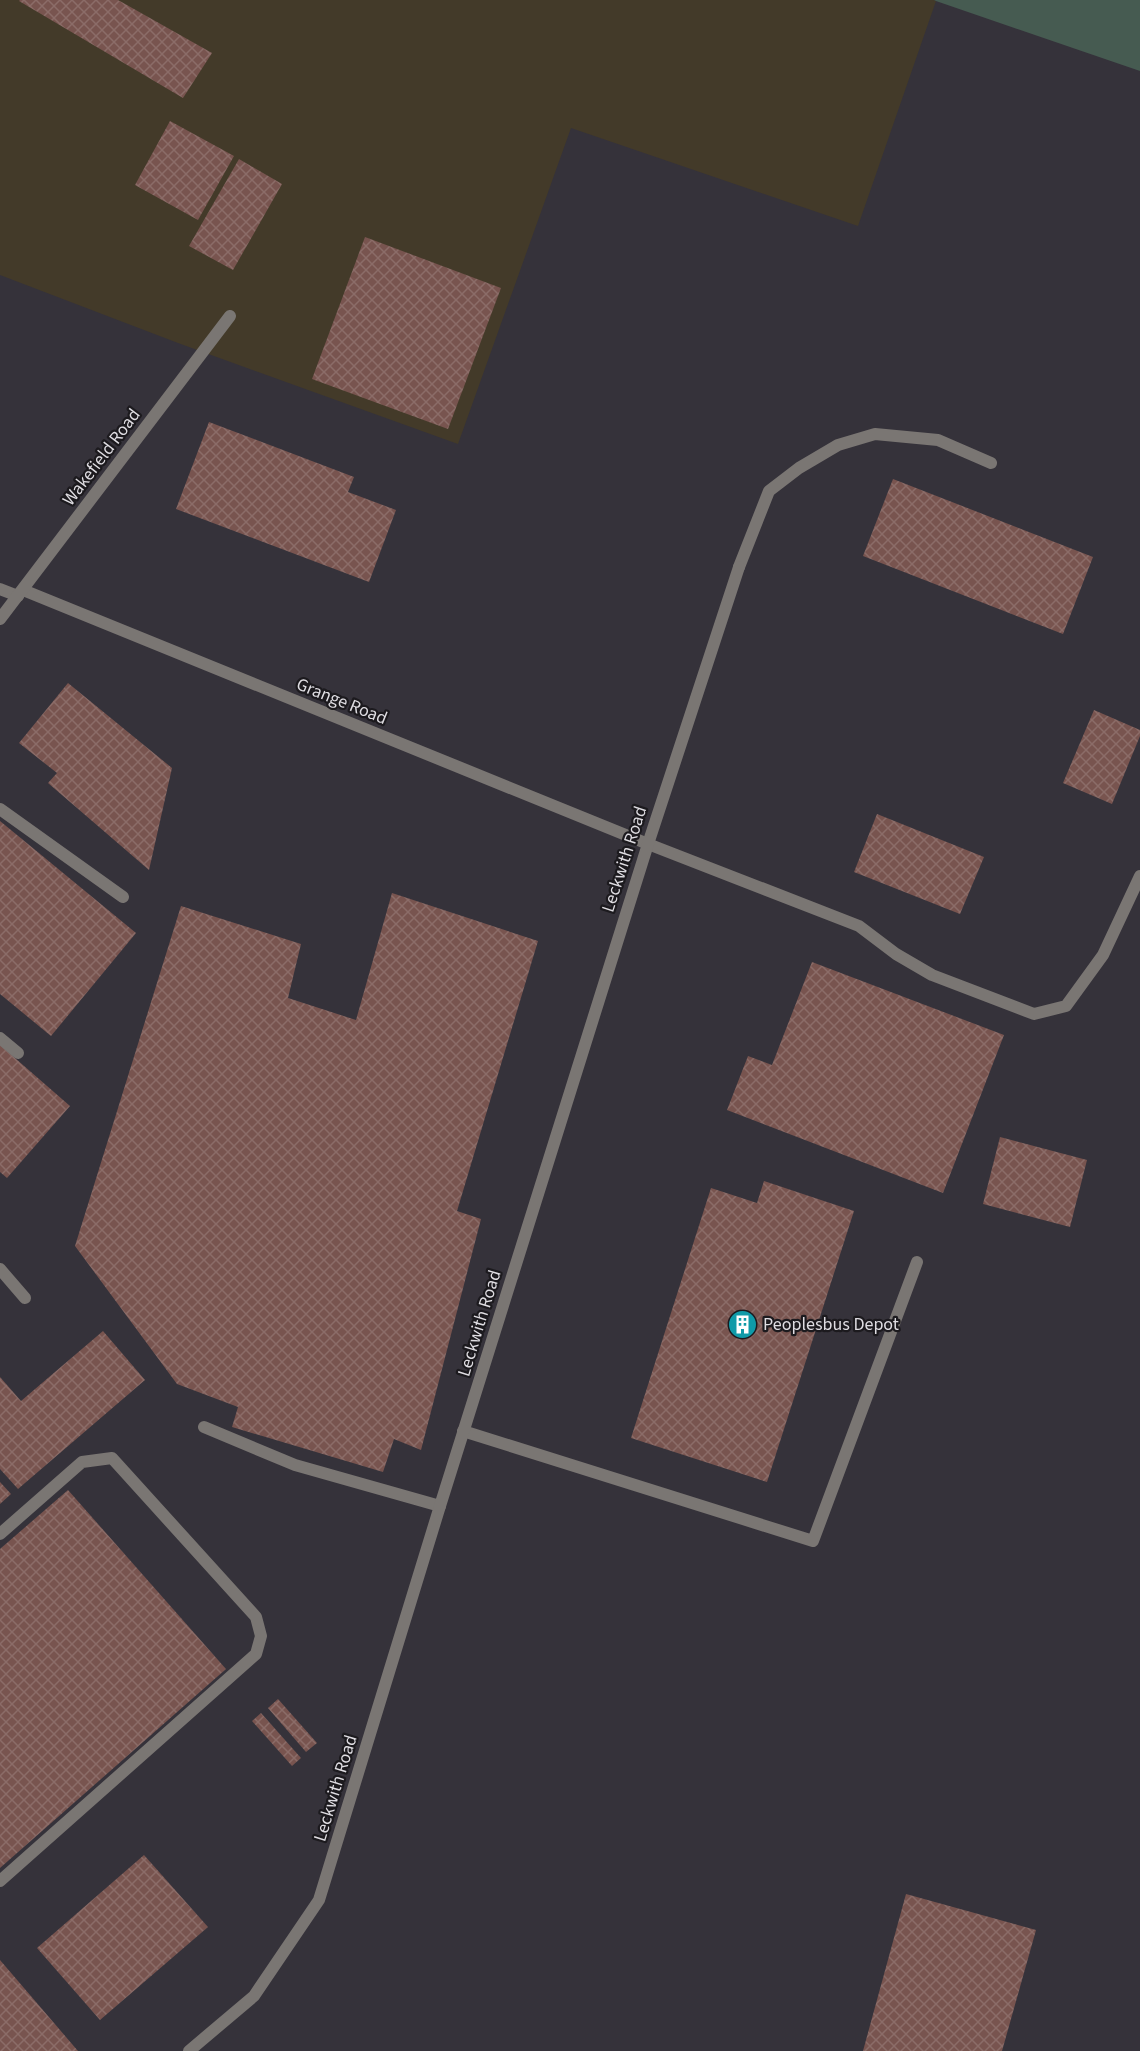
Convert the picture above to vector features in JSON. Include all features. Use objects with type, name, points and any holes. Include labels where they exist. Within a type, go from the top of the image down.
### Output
[{"type":"street","name":"Wakefield Road","points":[[0,619],[230,316]]},
{"type":"street","name":"Leckwith Road","points":[[189,2051],[254,1996],[320,1900],[440,1506],[648,844],[739,567],[769,491],[800,468],[838,445],[875,434],[938,440],[992,463]]},
{"type":"street","name":"Grange Road","points":[[0,589],[21,593],[859,926],[896,954],[932,975],[1034,1014],[1066,1006],[1103,956],[1140,876]]},
{"type":"street","points":[[0,809],[123,897]]},
{"type":"street","points":[[0,1038],[18,1053]]},
{"type":"street","points":[[464,1431],[813,1541],[917,1262]]},
{"type":"street","points":[[0,1269],[25,1298]]},
{"type":"street","points":[[204,1427],[295,1465],[440,1506]]},
{"type":"street","points":[[0,1534],[82,1462],[111,1458],[256,1617],[261,1636],[256,1654],[0,1881]]},
{"type":"shaded area","points":[[0,0],[936,1],[858,226],[571,128],[458,444],[178,343],[0,275]]},
{"type":"green space","points":[[934,0],[1140,0],[1140,71],[936,1]]},
{"type":"building","points":[[20,0],[118,0],[212,53],[183,98]]},
{"type":"building","points":[[170,121],[234,156],[198,220],[135,185]]},
{"type":"building","points":[[239,159],[282,184],[233,270],[189,246]]},
{"type":"building","points":[[365,237],[501,288],[448,429],[312,379]]},
{"type":"building","points":[[209,422],[354,477],[348,492],[396,510],[369,582],[176,509]]},
{"type":"building","points":[[893,479],[1093,557],[1063,634],[863,556]]},
{"type":"building","points":[[68,683],[172,768],[149,870],[48,783],[57,773],[19,743]]},
{"type":"building","points":[[1094,710],[1140,730],[1140,736],[1112,804],[1063,783]]},
{"type":"building","points":[[877,814],[984,857],[960,914],[854,872]]},
{"type":"building","points":[[0,821],[136,933],[51,1036],[0,994]]},
{"type":"building","points":[[392,893],[538,941],[457,1211],[481,1219],[421,1450],[394,1439],[383,1472],[232,1427],[238,1407],[177,1384],[75,1246],[181,906],[301,944],[288,998],[356,1020]]},
{"type":"building","points":[[812,962],[1004,1035],[943,1193],[727,1110],[748,1056],[772,1065]]},
{"type":"building","points":[[0,1045],[70,1106],[7,1178],[0,1172]]},
{"type":"building","points":[[1000,1137],[1087,1160],[1070,1227],[983,1204]]},
{"type":"building","name":"Peoplesbus Depot","points":[[764,1181],[854,1211],[767,1482],[631,1438],[711,1188],[757,1203]]},
{"type":"building","points":[[103,1331],[145,1380],[18,1489],[0,1469],[0,1377],[21,1401]]},
{"type":"building","points":[[0,1482],[11,1494],[0,1504]]},
{"type":"building","points":[[68,1490],[226,1669],[0,1868],[0,1549]]},
{"type":"building","points":[[278,1699],[317,1743],[306,1752],[268,1708]]},
{"type":"building","points":[[261,1713],[301,1758],[292,1766],[252,1721]]},
{"type":"building","points":[[144,1855],[208,1927],[100,2020],[37,1948]]},
{"type":"building","points":[[906,1894],[1036,1930],[1002,2051],[863,2051]]},
{"type":"building","points":[[0,1960],[78,2051],[0,2051]]},
{"type":"place","name":"Peoplesbus Depot","points":[[742,1324]]}]
